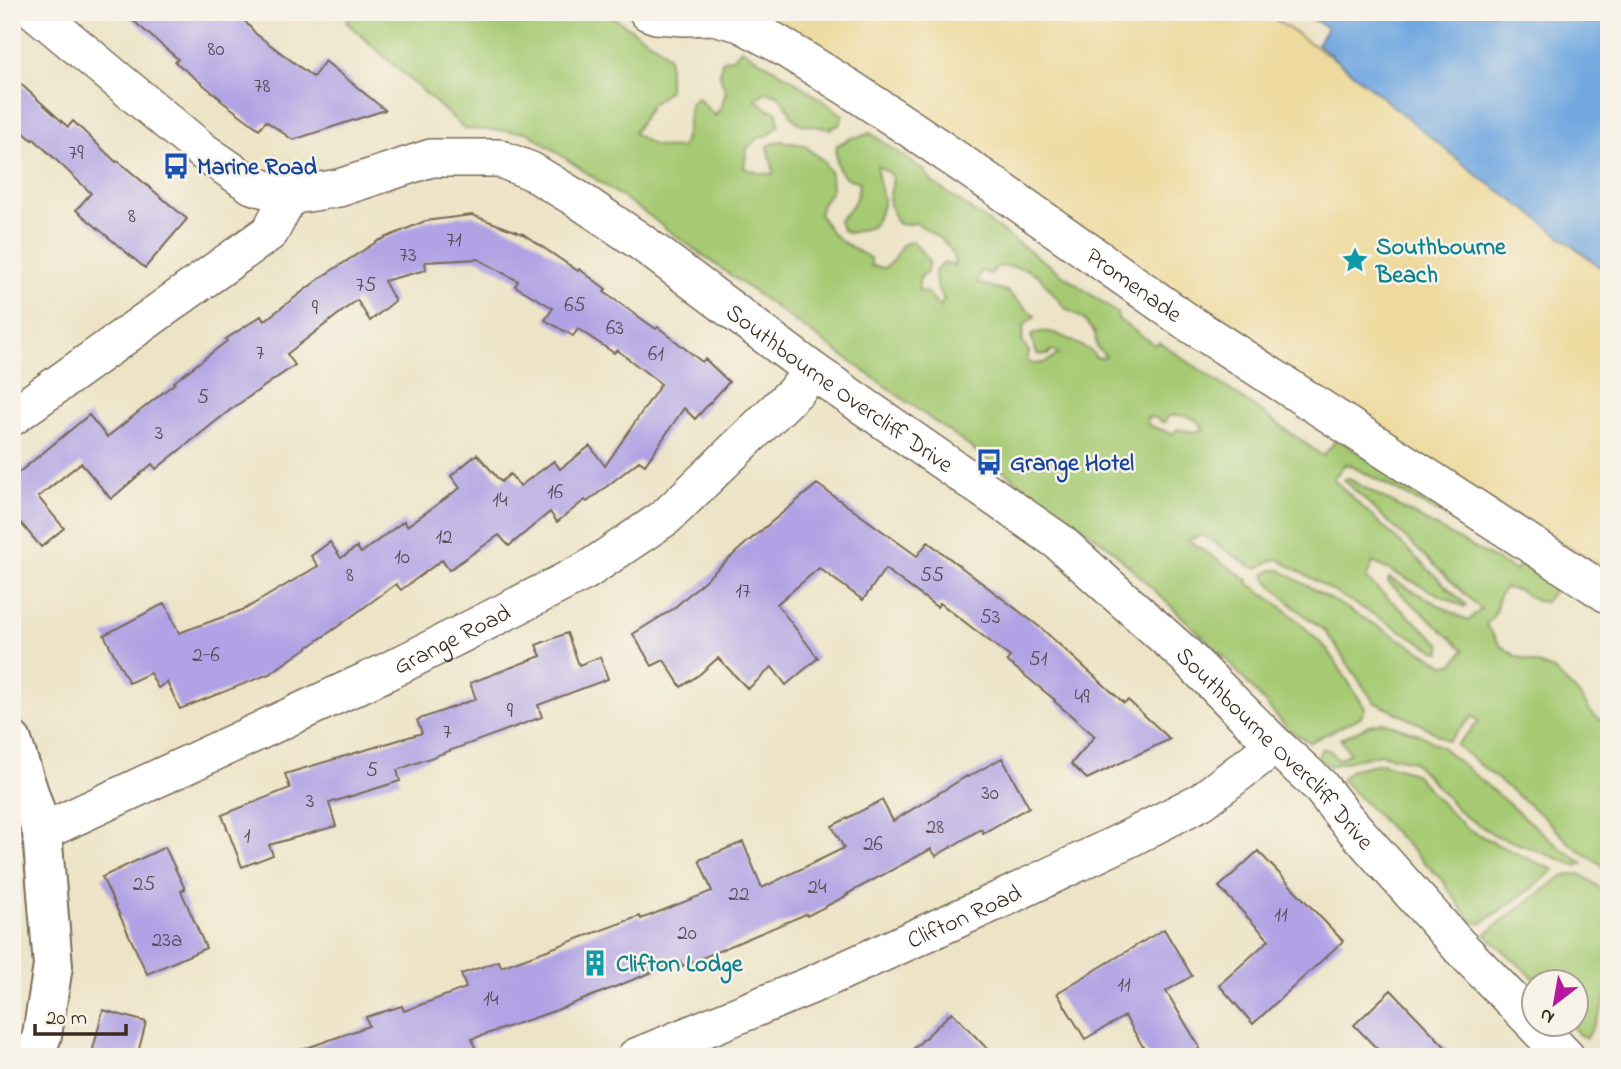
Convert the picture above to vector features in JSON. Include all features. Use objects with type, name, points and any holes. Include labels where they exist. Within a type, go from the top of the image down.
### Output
[{"type":"main road","points":[[12,741],[42,832],[52,966],[36,1057]]},
{"type":"street","name":"Southbourne Overcliff Drive","points":[[36,12],[204,152],[253,185],[289,196],[339,188],[431,158],[498,158],[531,171],[589,207],[669,262],[813,371],[1058,541],[1184,654],[1319,786],[1459,946],[1520,1009]]},
{"type":"street","name":"Promenade","points":[[648,12],[685,17],[713,16],[740,23],[775,42],[939,148],[1189,323],[1609,595]]},
{"type":"street","points":[[12,417],[270,232],[289,196]]},
{"type":"street","name":"Grange Road","points":[[42,832],[384,673],[586,571],[666,517],[797,390],[813,371]]},
{"type":"street","name":"Clifton Road","points":[[636,1057],[809,986],[1130,838],[1202,801],[1275,745]]},
{"type":"street","name":"Southbourne Overcliff Drive","points":[[1548,1038],[1566,1057]]},
{"type":"green space","points":[[353,12],[605,12],[660,48],[669,58],[669,90],[651,105],[634,133],[651,144],[667,148],[682,147],[690,104],[697,97],[715,116],[726,92],[720,76],[722,61],[734,57],[741,49],[793,80],[843,115],[839,125],[830,129],[801,124],[793,118],[778,95],[766,92],[755,99],[777,112],[779,125],[747,148],[744,168],[773,174],[768,146],[780,141],[804,145],[823,161],[831,174],[832,190],[822,204],[819,214],[836,237],[871,259],[871,266],[885,268],[902,245],[913,241],[929,261],[927,271],[920,278],[918,290],[927,293],[940,307],[944,300],[936,285],[935,271],[944,263],[955,266],[951,251],[936,236],[917,223],[897,223],[889,202],[891,174],[878,166],[883,200],[872,227],[850,233],[842,230],[839,220],[854,203],[859,182],[847,178],[838,168],[837,145],[870,133],[925,171],[932,182],[1117,313],[1118,319],[1155,345],[1159,342],[1323,456],[1337,439],[1475,529],[1467,528],[1346,463],[1333,479],[1466,605],[1464,607],[1373,562],[1366,579],[1441,644],[1441,652],[1278,559],[1259,568],[1252,567],[1203,535],[1188,540],[1248,580],[1247,582],[1287,611],[1328,650],[1365,708],[1361,717],[1310,742],[1290,731],[1226,659],[1108,546],[651,217],[527,132],[465,129],[346,22]],"holes":[[[997,267],[1026,269],[1038,275],[1065,308],[1083,319],[1095,333],[1097,348],[1106,356],[1095,357],[1092,351],[1055,333],[1047,332],[1031,336],[1037,354],[1048,355],[1051,350],[1059,354],[1039,363],[1027,360],[1029,352],[1022,341],[1024,325],[1035,316],[1006,291],[977,283],[980,271],[991,274]],[[1173,415],[1191,418],[1204,429],[1194,432],[1177,429],[1173,434],[1148,425],[1147,418],[1154,417],[1164,423],[1167,417]]]},
{"type":"green space","points":[[1347,478],[1516,571],[1521,564],[1555,585],[1545,602],[1536,601],[1519,590],[1504,588],[1498,597],[1496,612],[1486,625],[1501,646],[1516,656],[1554,670],[1582,698],[1592,714],[1609,726],[1609,871],[1568,842],[1545,818],[1456,745],[1479,722],[1473,716],[1448,741],[1374,702],[1326,632],[1294,607],[1267,580],[1265,574],[1271,570],[1280,570],[1445,665],[1453,664],[1464,650],[1388,582],[1389,578],[1468,621],[1481,609],[1344,480]]},
{"type":"green space","points":[[1383,722],[1419,734],[1443,748],[1559,847],[1583,863],[1577,866],[1495,835],[1463,815],[1413,761],[1379,754],[1329,766],[1318,757],[1322,748],[1331,751],[1337,760],[1350,753],[1340,739],[1369,725]]},
{"type":"green space","points":[[1381,763],[1414,773],[1466,828],[1554,870],[1480,924],[1469,919],[1443,881],[1341,779],[1353,769]]},
{"type":"green space","points":[[1581,874],[1609,895],[1609,988],[1590,1032],[1590,968],[1523,968],[1485,934],[1563,876]]},
{"type":"sand","name":"Southbourne Beach","points":[[648,12],[1264,12],[1609,244],[1609,571],[1189,323],[775,42]]},
{"type":"water","points":[[1301,12],[1609,12],[1609,274],[1478,176],[1317,44],[1327,28]]},
{"type":"building","points":[[123,12],[237,12],[256,34],[313,77],[325,61],[385,110],[293,140],[266,121],[259,129],[175,62],[178,59]]},
{"type":"building","points":[[12,76],[68,127],[73,121],[116,162],[187,219],[145,268],[76,210],[91,193],[12,122]]},
{"type":"building","points":[[472,215],[523,234],[578,271],[579,269],[606,289],[604,292],[656,329],[658,327],[702,362],[705,359],[729,382],[695,419],[684,408],[645,465],[639,461],[557,522],[550,512],[509,546],[499,535],[449,570],[442,560],[401,590],[396,584],[269,674],[180,709],[167,682],[158,688],[150,673],[129,683],[104,635],[165,603],[179,633],[245,609],[318,566],[311,556],[330,542],[341,558],[357,547],[361,553],[404,521],[407,526],[460,488],[451,476],[477,454],[501,482],[510,474],[520,486],[554,461],[560,469],[590,446],[605,466],[661,384],[617,350],[614,353],[578,329],[573,336],[545,320],[553,308],[515,286],[518,281],[478,259],[425,262],[426,270],[384,281],[395,301],[370,321],[357,300],[287,354],[295,365],[230,410],[156,469],[152,464],[111,499],[81,463],[38,497],[64,528],[41,547],[15,516],[12,519],[12,466],[18,473],[89,415],[107,437],[227,341],[226,339],[261,316],[264,321],[323,276],[378,241],[425,221]]},
{"type":"building","points":[[817,484],[917,556],[928,542],[1041,628],[1124,703],[1128,700],[1170,739],[1087,779],[1071,764],[1095,736],[1007,661],[1010,657],[940,603],[937,607],[885,569],[863,600],[819,568],[777,604],[818,658],[786,685],[772,667],[748,689],[718,658],[681,687],[664,660],[652,666],[633,634],[673,609]]},
{"type":"building","points":[[567,633],[579,665],[600,657],[608,679],[538,705],[542,717],[397,770],[400,781],[329,803],[336,826],[269,845],[273,855],[242,867],[222,815],[290,788],[285,774],[422,733],[417,720],[476,699],[470,683],[541,656],[536,645]]},
{"type":"building","points":[[1002,758],[1029,807],[983,833],[981,829],[936,856],[931,849],[807,916],[806,914],[683,966],[680,961],[557,1010],[472,1039],[478,1057],[294,1057],[293,1053],[369,1026],[366,1017],[402,1006],[404,1011],[466,988],[461,974],[499,961],[501,967],[640,916],[641,919],[712,891],[699,860],[743,842],[762,888],[844,848],[832,826],[882,800],[893,821]]},
{"type":"building","points":[[165,847],[185,889],[181,891],[206,948],[147,974],[102,877]]},
{"type":"building","points":[[1258,851],[1343,941],[1253,1024],[1219,985],[1269,940],[1219,887]]},
{"type":"building","points":[[1164,929],[1192,976],[1166,991],[1200,1048],[1185,1057],[1149,1057],[1125,1016],[1085,1039],[1057,993]]},
{"type":"building","points":[[1391,990],[1455,1057],[1385,1057],[1354,1025]]},
{"type":"building","points":[[103,1010],[146,1022],[137,1057],[91,1057]]},
{"type":"building","points":[[952,1012],[995,1057],[905,1057]]},
{"type":"place","name":"Marine Road","points":[[176,166]]},
{"type":"place","name":"Southbourne Beach","points":[[1355,260]]},
{"type":"place","name":"Grange Hotel","points":[[989,462]]},
{"type":"place","name":"Clifton Lodge","points":[[595,963]]}]
